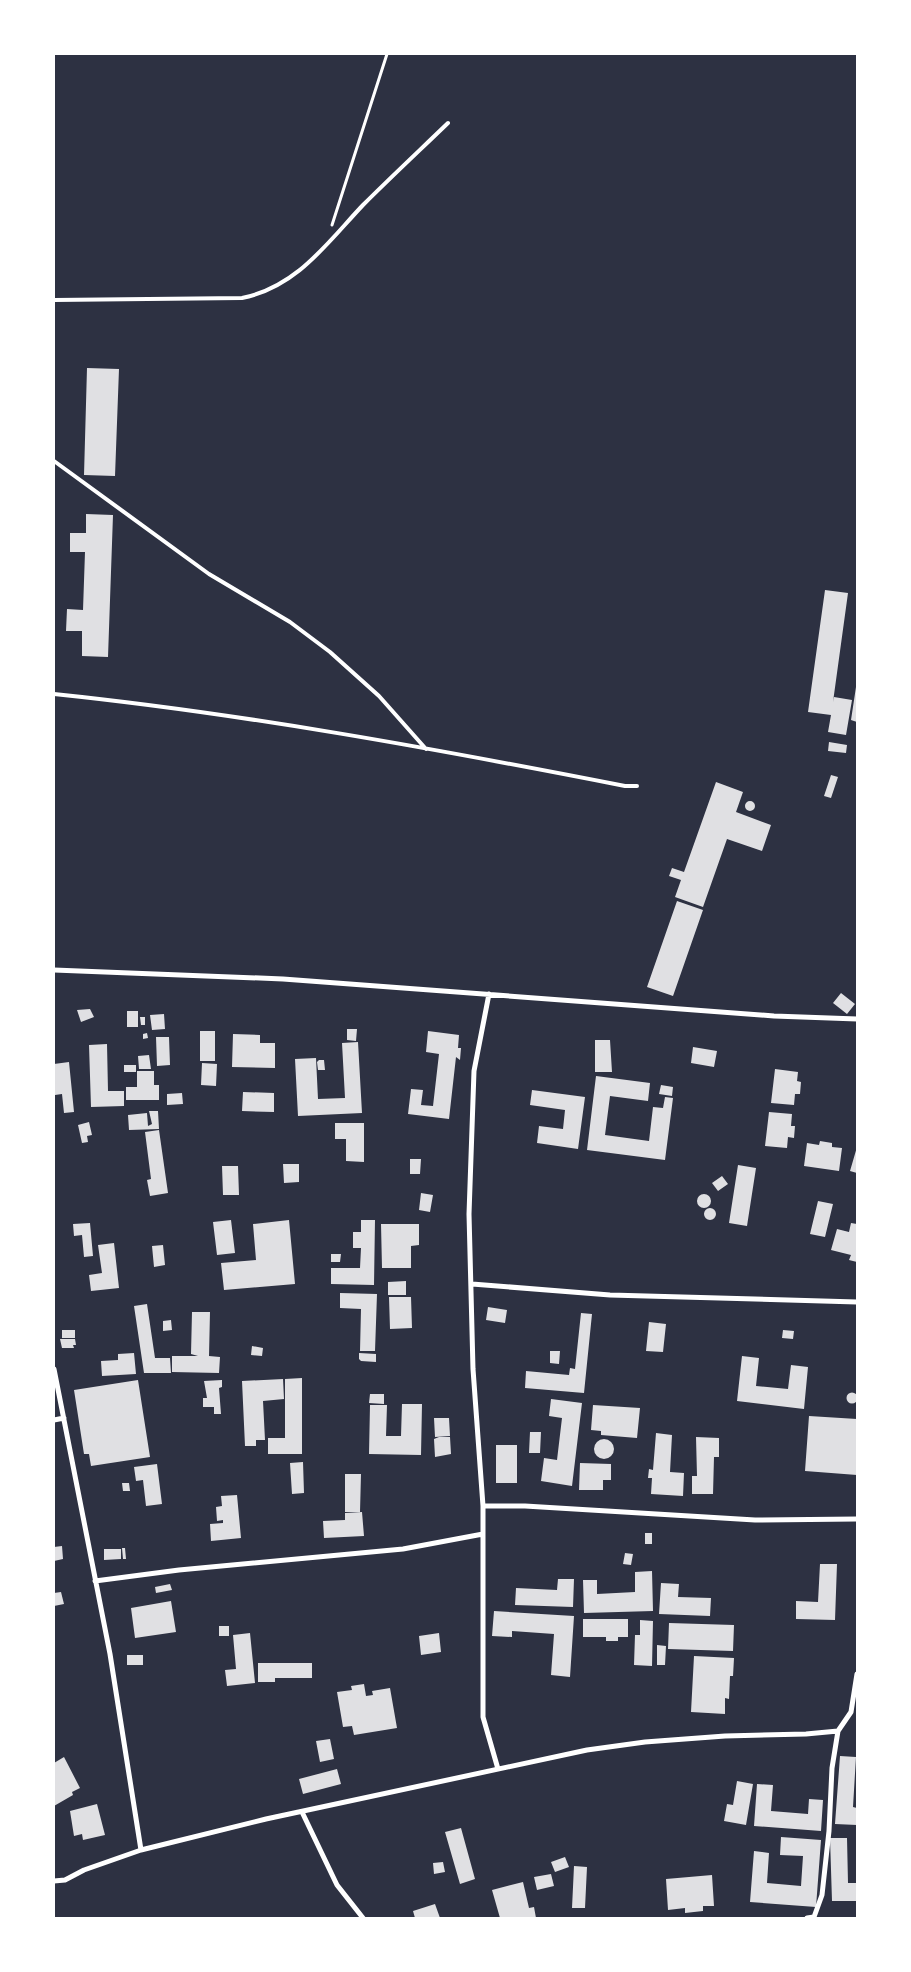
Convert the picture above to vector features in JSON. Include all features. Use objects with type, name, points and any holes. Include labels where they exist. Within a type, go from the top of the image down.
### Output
[{"type":"street","points":[[54,970],[283,979],[774,1016],[857,1019]]},
{"type":"street","points":[[489,994],[474,1071],[469,1214],[473,1368],[483,1506],[483,1717],[498,1769]]},
{"type":"street","points":[[472,1284],[610,1295],[857,1302]]},
{"type":"street","points":[[54,1369],[110,1654],[141,1850]]},
{"type":"street","points":[[54,1420],[64,1418]]},
{"type":"street","points":[[483,1506],[525,1506],[755,1520],[857,1519]]},
{"type":"street","points":[[96,1581],[179,1570],[402,1549],[483,1534]]},
{"type":"street","points":[[807,1918],[814,1917],[822,1895],[829,1831],[832,1768],[838,1731],[851,1712],[857,1674]]},
{"type":"street","points":[[54,1881],[65,1880],[84,1870],[141,1850],[302,1812],[586,1750],[646,1742],[838,1731]]},
{"type":"street","points":[[302,1812],[337,1885],[362,1918]]},
{"type":"lane","points":[[54,300],[242,298],[263,293],[289,280],[313,260],[363,205],[448,123]]},
{"type":"lane","points":[[54,461],[209,574],[290,622],[330,652],[379,696],[426,748]]},
{"type":"lane","points":[[54,694],[246,718],[426,748],[625,786],[637,786]]},
{"type":"path","points":[[331,229],[387,54]]},
{"type":"building","points":[[87,368],[119,369],[115,476],[84,475]]},
{"type":"building","points":[[86,514],[113,515],[108,657],[82,656],[82,631],[66,631],[67,609],[83,610],[85,552],[70,552],[70,533],[86,533]]},
{"type":"building","points":[[825,590],[848,593],[833,702],[834,697],[852,700],[846,735],[828,732],[831,715],[808,712]]},
{"type":"building","points":[[857,688],[857,722],[851,720]]},
{"type":"building","points":[[829,742],[847,745],[846,753],[828,751]]},
{"type":"building","points":[[831,775],[838,777],[831,798],[824,796]]},
{"type":"building","points":[[716,782],[743,792],[736,812],[771,825],[762,851],[727,839],[703,907],[675,897],[681,880],[669,876],[672,868],[684,872]]},
{"type":"building","points":[[750,801],[755,806],[750,811],[745,806]]},
{"type":"building","points":[[677,901],[703,910],[673,996],[647,987]]},
{"type":"building","points":[[841,993],[855,1004],[847,1014],[833,1003]]},
{"type":"building","points":[[90,1009],[94,1017],[81,1022],[77,1010]]},
{"type":"building","points":[[127,1011],[138,1011],[138,1027],[127,1027]]},
{"type":"building","points":[[164,1014],[165,1029],[152,1030],[150,1015]]},
{"type":"building","points":[[140,1017],[145,1017],[145,1025],[141,1025]]},
{"type":"building","points":[[347,1029],[357,1029],[356,1041],[347,1040]]},
{"type":"building","points":[[200,1031],[215,1031],[215,1061],[200,1061]]},
{"type":"building","points":[[428,1031],[459,1035],[458,1048],[461,1048],[460,1060],[456,1057],[449,1119],[408,1114],[411,1089],[423,1090],[421,1105],[433,1106],[439,1054],[426,1052]]},
{"type":"building","points":[[147,1033],[148,1038],[143,1039],[143,1034]]},
{"type":"building","points":[[233,1034],[260,1035],[260,1043],[275,1043],[275,1068],[232,1067]]},
{"type":"building","points":[[156,1037],[169,1037],[170,1065],[157,1066]]},
{"type":"building","points":[[595,1040],[610,1040],[612,1072],[595,1072]]},
{"type":"building","points":[[358,1042],[362,1113],[298,1116],[295,1059],[316,1058],[318,1099],[345,1098],[342,1043]]},
{"type":"building","points":[[107,1044],[108,1091],[124,1091],[124,1106],[91,1107],[89,1045]]},
{"type":"building","points":[[693,1047],[717,1051],[714,1067],[691,1063]]},
{"type":"building","points":[[149,1055],[151,1069],[139,1069],[138,1056]]},
{"type":"building","points":[[324,1060],[325,1070],[318,1070],[317,1062]]},
{"type":"building","points":[[69,1062],[74,1112],[64,1113],[62,1094],[55,1095],[54,1064]]},
{"type":"building","points":[[202,1063],[217,1064],[216,1086],[201,1085]]},
{"type":"building","points":[[124,1065],[136,1065],[136,1072],[124,1072]]},
{"type":"building","points":[[775,1069],[798,1072],[797,1081],[801,1082],[800,1094],[795,1094],[794,1105],[771,1103]]},
{"type":"building","points":[[137,1071],[154,1071],[154,1085],[159,1085],[159,1100],[126,1100],[126,1087],[137,1087]]},
{"type":"building","points":[[596,1076],[650,1083],[648,1101],[610,1096],[605,1135],[649,1141],[653,1107],[663,1108],[665,1097],[673,1098],[665,1160],[587,1150]]},
{"type":"building","points":[[661,1085],[673,1087],[672,1096],[659,1094]]},
{"type":"building","points":[[532,1090],[585,1097],[578,1149],[537,1143],[539,1126],[563,1129],[565,1110],[530,1105]]},
{"type":"building","points":[[243,1092],[274,1093],[274,1112],[242,1111]]},
{"type":"building","points":[[182,1093],[183,1104],[167,1105],[167,1094]]},
{"type":"building","points":[[149,1111],[158,1111],[159,1129],[129,1130],[128,1115],[147,1113],[148,1126],[152,1124]]},
{"type":"building","points":[[769,1112],[792,1114],[791,1126],[795,1126],[794,1138],[788,1137],[787,1148],[765,1146]]},
{"type":"building","points":[[89,1122],[92,1135],[87,1136],[88,1142],[82,1143],[78,1125]]},
{"type":"building","points":[[335,1123],[364,1123],[364,1162],[346,1161],[346,1139],[335,1139]]},
{"type":"building","points":[[159,1130],[168,1193],[150,1196],[147,1180],[151,1179],[145,1132]]},
{"type":"building","points":[[820,1141],[832,1143],[832,1147],[842,1148],[839,1171],[804,1166],[807,1143],[819,1145]]},
{"type":"building","points":[[857,1147],[857,1173],[850,1171]]},
{"type":"building","points":[[410,1159],[421,1159],[420,1174],[410,1174]]},
{"type":"building","points":[[283,1164],[299,1164],[299,1182],[284,1183]]},
{"type":"building","points":[[738,1165],[756,1168],[747,1226],[729,1223]]},
{"type":"building","points":[[222,1166],[238,1166],[239,1195],[223,1195]]},
{"type":"building","points":[[722,1176],[728,1184],[718,1191],[712,1183]]},
{"type":"building","points":[[421,1193],[433,1195],[430,1212],[419,1210]]},
{"type":"building","points":[[701,1194],[707,1194],[711,1201],[707,1208],[701,1208],[697,1204],[697,1198]]},
{"type":"building","points":[[818,1201],[833,1204],[825,1237],[810,1234]]},
{"type":"building","points":[[710,1208],[716,1214],[710,1220],[704,1214]]},
{"type":"building","points":[[231,1220],[235,1253],[217,1255],[213,1222]]},
{"type":"building","points":[[289,1220],[295,1284],[224,1290],[221,1263],[256,1260],[253,1224]]},
{"type":"building","points":[[361,1220],[375,1220],[374,1285],[331,1284],[331,1268],[360,1268],[361,1248],[353,1248],[353,1232],[361,1232]]},
{"type":"building","points":[[90,1223],[93,1256],[84,1257],[82,1235],[74,1236],[73,1224]]},
{"type":"building","points":[[851,1223],[857,1224],[857,1262],[849,1260],[851,1255],[831,1250],[837,1229],[849,1232]]},
{"type":"building","points":[[381,1224],[419,1224],[419,1245],[411,1246],[411,1268],[382,1268]]},
{"type":"building","points":[[114,1243],[119,1288],[91,1291],[89,1275],[102,1273],[98,1245]]},
{"type":"building","points":[[163,1245],[165,1265],[154,1267],[152,1246]]},
{"type":"building","points":[[331,1254],[341,1254],[340,1262],[331,1262]]},
{"type":"building","points":[[406,1281],[406,1295],[388,1295],[388,1282]]},
{"type":"building","points":[[340,1293],[377,1294],[375,1351],[360,1351],[361,1309],[340,1308]]},
{"type":"building","points":[[389,1297],[411,1297],[412,1328],[390,1329]]},
{"type":"building","points":[[147,1304],[155,1358],[170,1358],[171,1373],[144,1373],[134,1306]]},
{"type":"building","points":[[488,1307],[507,1310],[505,1323],[486,1320]]},
{"type":"building","points":[[192,1312],[210,1312],[209,1356],[220,1357],[219,1373],[172,1372],[172,1356],[198,1356],[191,1354]]},
{"type":"building","points":[[581,1313],[592,1314],[584,1393],[525,1388],[526,1371],[569,1375],[570,1368],[575,1369]]},
{"type":"building","points":[[171,1320],[172,1330],[163,1331],[163,1321]]},
{"type":"building","points":[[649,1322],[666,1324],[663,1352],[646,1351]]},
{"type":"building","points":[[62,1330],[75,1330],[75,1338],[62,1338]]},
{"type":"building","points":[[783,1330],[794,1331],[793,1339],[782,1338]]},
{"type":"building","points":[[60,1339],[75,1339],[76,1345],[73,1345],[74,1348],[62,1348]]},
{"type":"building","points":[[252,1346],[263,1348],[262,1356],[251,1355]]},
{"type":"building","points":[[550,1351],[560,1351],[559,1364],[550,1363]]},
{"type":"building","points":[[134,1353],[136,1374],[102,1376],[101,1361],[118,1360],[118,1354]]},
{"type":"building","points":[[359,1353],[376,1354],[376,1362],[361,1361]]},
{"type":"building","points":[[742,1356],[759,1358],[756,1386],[788,1389],[791,1365],[808,1367],[804,1409],[737,1401]]},
{"type":"building","points":[[302,1378],[302,1454],[268,1454],[268,1438],[285,1438],[285,1379]]},
{"type":"building","points":[[283,1379],[284,1399],[263,1401],[265,1440],[256,1440],[256,1446],[245,1446],[242,1381]]},
{"type":"building","points":[[138,1380],[150,1457],[91,1466],[89,1454],[84,1454],[74,1390]]},
{"type":"building","points":[[222,1380],[222,1387],[219,1388],[221,1414],[214,1414],[214,1407],[203,1407],[203,1398],[207,1398],[204,1381]]},
{"type":"building","points":[[852,1392],[858,1398],[852,1404],[846,1398]]},
{"type":"building","points":[[370,1394],[384,1394],[384,1404],[369,1403]]},
{"type":"building","points":[[551,1399],[582,1403],[572,1486],[541,1481],[544,1458],[557,1460],[562,1418],[549,1416]]},
{"type":"building","points":[[402,1404],[422,1404],[421,1455],[369,1454],[370,1405],[387,1405],[386,1436],[401,1436]]},
{"type":"building","points":[[593,1405],[640,1408],[637,1438],[601,1435],[601,1431],[591,1430]]},
{"type":"building","points":[[809,1416],[857,1419],[857,1475],[805,1471]]},
{"type":"building","points":[[434,1418],[449,1418],[450,1436],[435,1437]]},
{"type":"building","points":[[530,1432],[541,1432],[540,1453],[529,1453]]},
{"type":"building","points":[[656,1433],[672,1435],[670,1472],[684,1473],[683,1496],[651,1494],[652,1478],[648,1478],[649,1469],[653,1470]]},
{"type":"building","points":[[450,1437],[451,1454],[435,1457],[434,1439]]},
{"type":"building","points":[[696,1437],[719,1438],[719,1457],[714,1457],[713,1494],[692,1494],[692,1476],[697,1476]]},
{"type":"building","points":[[604,1439],[611,1442],[614,1449],[611,1456],[604,1459],[597,1456],[594,1449],[597,1442]]},
{"type":"building","points":[[496,1445],[517,1445],[517,1483],[496,1483]]},
{"type":"building","points":[[303,1462],[304,1493],[292,1494],[290,1463]]},
{"type":"building","points":[[580,1463],[611,1464],[611,1480],[603,1480],[603,1490],[579,1490]]},
{"type":"building","points":[[157,1464],[162,1504],[146,1506],[143,1480],[136,1481],[134,1467]]},
{"type":"building","points":[[345,1474],[361,1474],[360,1512],[345,1512]]},
{"type":"building","points":[[122,1483],[129,1483],[130,1491],[123,1491]]},
{"type":"building","points":[[237,1495],[241,1538],[211,1541],[210,1524],[223,1523],[223,1520],[217,1521],[216,1507],[222,1506],[221,1496]]},
{"type":"building","points":[[362,1512],[364,1536],[324,1538],[323,1521],[345,1520],[345,1513]]},
{"type":"building","points":[[645,1533],[652,1533],[652,1544],[645,1544]]},
{"type":"building","points":[[62,1546],[63,1559],[54,1561],[54,1547]]},
{"type":"building","points":[[122,1548],[125,1548],[126,1559],[123,1559]]},
{"type":"building","points":[[104,1549],[121,1549],[121,1559],[104,1560]]},
{"type":"building","points":[[625,1553],[633,1554],[631,1565],[623,1564]]},
{"type":"building","points":[[820,1564],[837,1564],[835,1620],[796,1619],[796,1601],[818,1602]]},
{"type":"building","points":[[652,1571],[653,1611],[584,1613],[583,1580],[597,1580],[597,1594],[635,1592],[635,1572]]},
{"type":"building","points":[[558,1579],[574,1579],[573,1607],[515,1605],[516,1588],[557,1590]]},
{"type":"building","points":[[661,1583],[679,1584],[678,1597],[711,1598],[710,1616],[659,1614]]},
{"type":"building","points":[[170,1584],[172,1590],[156,1593],[155,1587]]},
{"type":"building","points":[[61,1592],[64,1604],[54,1606],[54,1593]]},
{"type":"building","points":[[171,1601],[176,1632],[135,1638],[131,1608]]},
{"type":"building","points":[[494,1611],[574,1616],[570,1677],[551,1675],[554,1634],[512,1631],[512,1637],[492,1636]]},
{"type":"building","points":[[583,1619],[628,1619],[628,1637],[618,1637],[618,1641],[606,1641],[606,1637],[583,1637]]},
{"type":"building","points":[[640,1620],[653,1621],[652,1666],[634,1665],[635,1635],[640,1635]]},
{"type":"building","points":[[669,1623],[734,1625],[733,1651],[668,1649]]},
{"type":"building","points":[[219,1626],[229,1626],[229,1636],[219,1636]]},
{"type":"building","points":[[250,1633],[255,1683],[227,1686],[225,1670],[236,1669],[233,1635]]},
{"type":"building","points":[[439,1633],[441,1652],[421,1655],[419,1636]]},
{"type":"building","points":[[657,1645],[666,1646],[665,1665],[657,1665]]},
{"type":"building","points":[[127,1655],[143,1655],[143,1665],[127,1665]]},
{"type":"building","points":[[694,1656],[734,1658],[733,1676],[730,1676],[729,1699],[725,1698],[725,1714],[691,1712]]},
{"type":"building","points":[[258,1663],[312,1663],[312,1678],[275,1678],[275,1682],[258,1682]]},
{"type":"building","points":[[364,1684],[366,1696],[373,1695],[372,1691],[390,1688],[397,1728],[354,1735],[352,1726],[343,1727],[337,1692],[352,1690],[351,1686]]},
{"type":"building","points":[[330,1739],[334,1759],[320,1762],[316,1741]]},
{"type":"building","points":[[840,1756],[856,1757],[853,1807],[857,1808],[857,1825],[835,1824]]},
{"type":"building","points":[[64,1757],[80,1788],[72,1792],[73,1795],[54,1806],[54,1763]]},
{"type":"building","points":[[337,1769],[341,1784],[303,1794],[299,1779]]},
{"type":"building","points":[[737,1781],[753,1784],[746,1825],[724,1821],[727,1804],[733,1805]]},
{"type":"building","points":[[757,1784],[773,1785],[771,1811],[808,1814],[809,1799],[823,1800],[821,1831],[754,1826]]},
{"type":"building","points":[[97,1804],[105,1835],[83,1840],[82,1834],[74,1836],[70,1811]]},
{"type":"building","points":[[461,1828],[475,1879],[460,1884],[445,1832]]},
{"type":"building","points":[[781,1837],[821,1840],[816,1907],[750,1902],[754,1851],[769,1853],[767,1883],[801,1886],[803,1856],[780,1855]]},
{"type":"building","points":[[830,1838],[847,1838],[848,1883],[857,1883],[857,1901],[832,1901]]},
{"type":"building","points":[[565,1857],[569,1867],[555,1872],[551,1862]]},
{"type":"building","points":[[443,1862],[445,1872],[434,1874],[433,1863]]},
{"type":"building","points":[[574,1866],[587,1867],[585,1908],[572,1908]]},
{"type":"building","points":[[551,1874],[554,1886],[537,1890],[534,1877]]},
{"type":"building","points":[[712,1875],[714,1906],[703,1906],[703,1911],[685,1913],[685,1908],[668,1910],[666,1879]]},
{"type":"building","points":[[523,1882],[529,1908],[534,1907],[536,1918],[500,1918],[492,1890]]},
{"type":"building","points":[[435,1904],[440,1918],[415,1918],[413,1911]]}]
